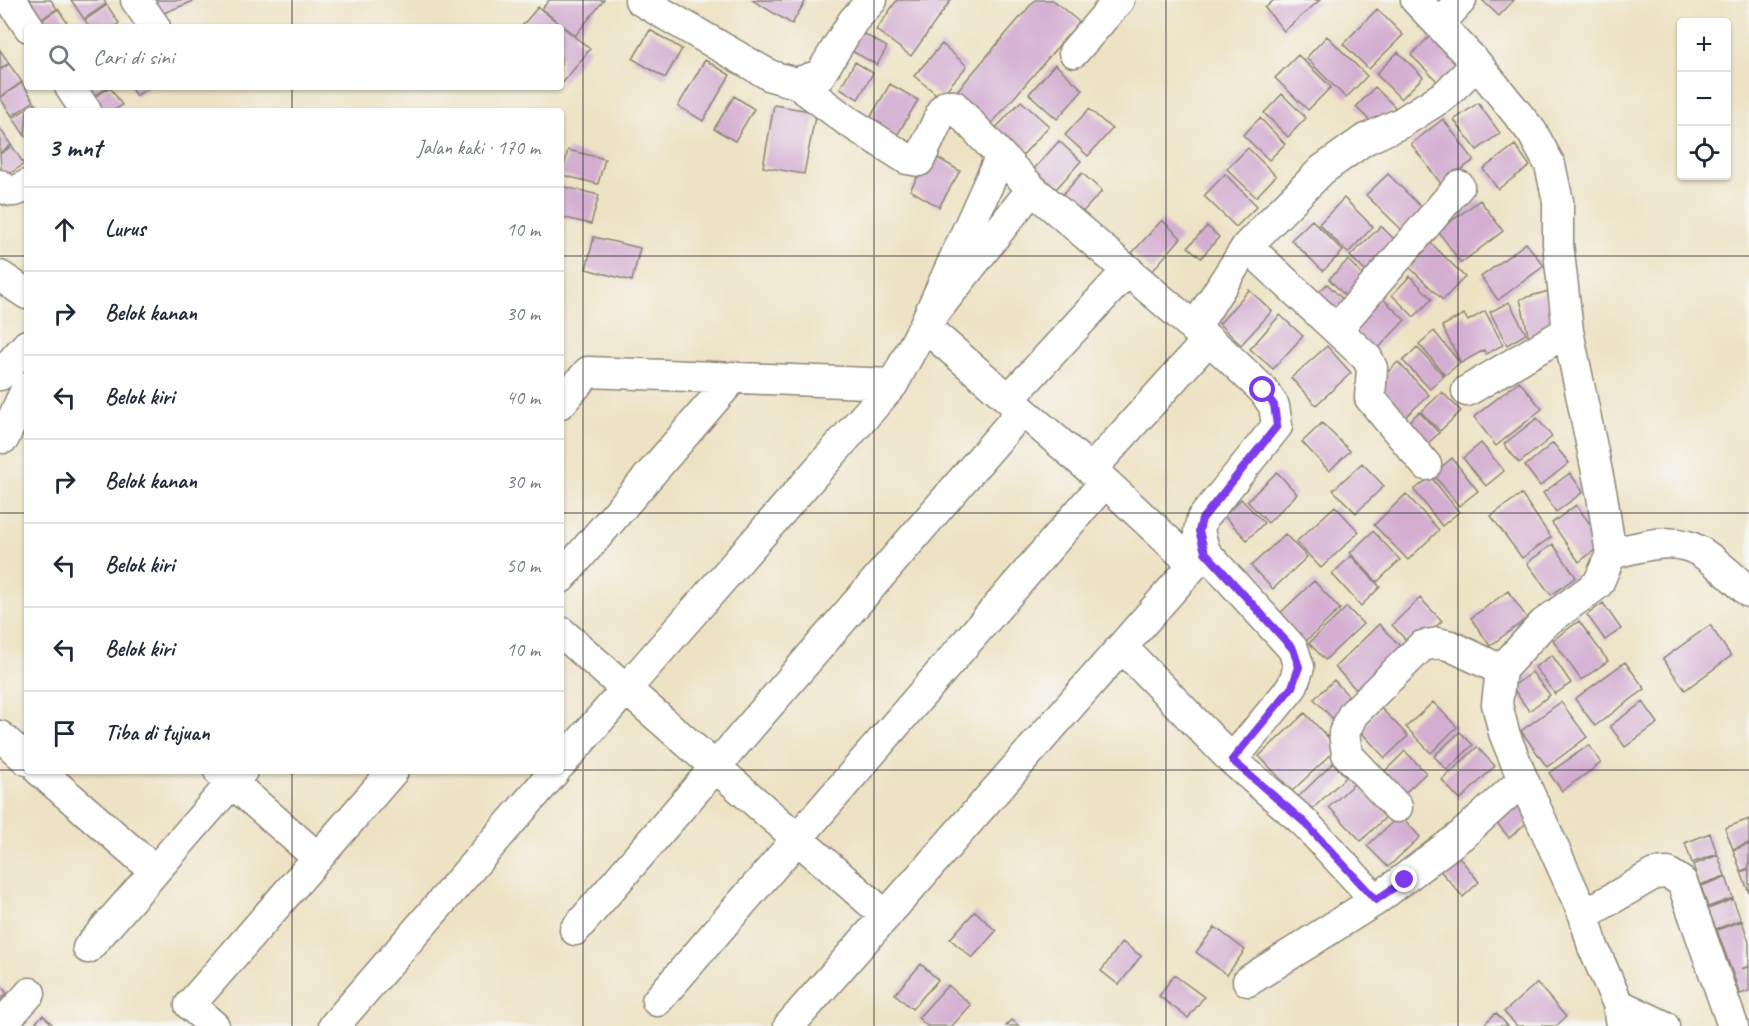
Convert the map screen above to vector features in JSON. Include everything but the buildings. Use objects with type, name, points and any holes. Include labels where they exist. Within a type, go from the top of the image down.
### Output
[{"type":"street","points":[[11,0],[27,24]]},
{"type":"street","points":[[136,0],[153,24]]},
{"type":"street","points":[[640,0],[771,76],[796,83],[846,120],[914,161],[919,160],[943,109],[947,105],[954,106],[1000,158],[1032,189],[1128,270],[1263,390],[1274,405],[1278,417],[1277,426],[1202,519],[1199,531],[1199,558],[789,1026]]},
{"type":"street","points":[[796,83],[820,75],[853,21],[872,0]]},
{"type":"street","points":[[1074,52],[1119,0]]},
{"type":"street","points":[[1416,0],[1477,64],[1532,132],[1550,165],[1558,201],[1558,244],[1568,331],[1602,496],[1611,554],[1598,584],[1543,624],[1501,670],[1497,704],[1504,733],[1584,915],[1593,947],[1620,1015],[1664,1026]]},
{"type":"street","points":[[1439,24],[1461,0]]},
{"type":"street","points":[[657,1001],[797,839],[1098,476],[1201,335],[1246,246],[1322,170],[1364,140],[1401,123],[1445,95],[1477,64]]},
{"type":"street","points":[[72,90],[84,108]]},
{"type":"street","points":[[564,761],[893,384],[924,326],[1000,158]]},
{"type":"street","points":[[0,185],[8,191],[16,192],[24,187]]},
{"type":"street","points":[[1337,329],[1459,186]]},
{"type":"street","points":[[924,326],[1032,189]]},
{"type":"street","points":[[1246,246],[1367,358],[1372,368],[1370,398],[1426,465]]},
{"type":"street","points":[[575,930],[715,768],[1128,270]]},
{"type":"street","points":[[0,276],[24,292]]},
{"type":"street","points":[[924,326],[1098,476],[1199,558],[1293,649],[1299,667],[1292,687],[1232,760]]},
{"type":"street","points":[[1467,391],[1568,331]]},
{"type":"street","points":[[0,375],[24,348]]},
{"type":"street","points":[[564,400],[588,372],[893,384]]},
{"type":"street","points":[[564,574],[734,376]]},
{"type":"street","points":[[4,438],[24,394]]},
{"type":"street","points":[[1611,554],[1651,543],[1680,542],[1703,552],[1749,592]]},
{"type":"street","points":[[564,635],[886,916]]},
{"type":"street","points":[[1397,807],[1347,754],[1344,733],[1353,714],[1422,646],[1438,643],[1451,646],[1501,670]]},
{"type":"street","points":[[1122,647],[1232,760],[1304,822],[1376,900]]},
{"type":"street","points":[[0,736],[24,756]]},
{"type":"street","points":[[43,774],[155,871]]},
{"type":"street","points":[[214,1026],[190,1005],[390,774]]},
{"type":"street","points":[[334,1026],[552,774]]},
{"type":"street","points":[[88,948],[155,871],[231,775],[318,858]]},
{"type":"street","points":[[1248,981],[1376,900],[1462,835],[1523,780]]},
{"type":"street","points":[[1584,915],[1654,874],[1676,876],[1682,882],[1733,1026]]},
{"type":"street","points":[[0,1026],[30,993]]},
{"type":"route","points":[[1263,390],[1274,405],[1278,417],[1277,426],[1202,519],[1199,531],[1205,552],[1293,649],[1299,667],[1292,687],[1232,760],[1304,822],[1376,900],[1405,880]]}]
